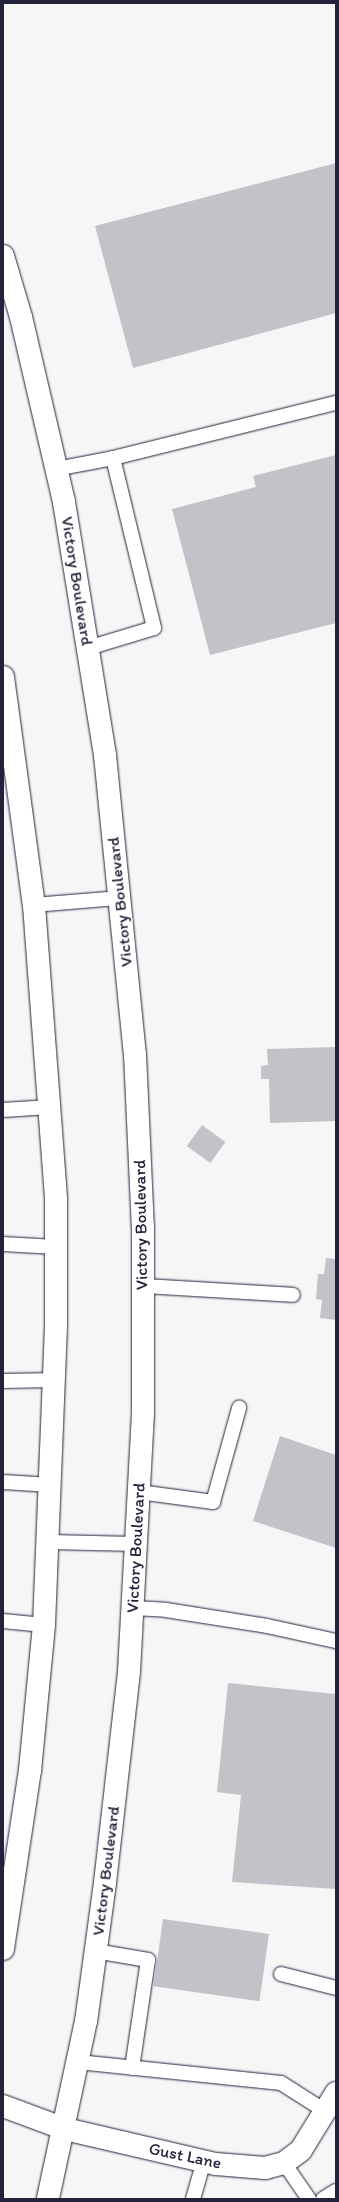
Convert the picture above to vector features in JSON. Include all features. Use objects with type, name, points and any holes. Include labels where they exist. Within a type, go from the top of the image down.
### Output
[{"type":"main road","name":"Victory Boulevard","points":[[3,256],[21,317],[56,469],[88,648],[105,755],[135,1054],[143,1286],[143,1413],[129,1672],[96,1951],[78,2062],[65,2129],[48,2199]]},
{"type":"main road","points":[[3,677],[6,717],[34,905],[56,1200],[55,1380],[49,1542],[44,1625],[30,1770],[3,1949]]},
{"type":"main road","name":"Gust Lane","points":[[3,2106],[65,2129],[204,2161],[264,2168],[284,2163],[301,2150],[330,2102]]},
{"type":"lane","points":[[56,469],[113,458],[336,404]]},
{"type":"lane","points":[[88,648],[154,628],[113,458]]},
{"type":"lane","points":[[34,905],[120,898]]},
{"type":"lane","points":[[3,1110],[50,1107]]},
{"type":"lane","points":[[3,1244],[56,1247]]},
{"type":"lane","points":[[143,1286],[293,1295]]},
{"type":"lane","points":[[3,1381],[55,1380]]},
{"type":"lane","points":[[139,1492],[213,1502],[239,1408]]},
{"type":"lane","points":[[3,1482],[51,1485]]},
{"type":"lane","points":[[49,1542],[136,1544]]},
{"type":"lane","points":[[133,1608],[166,1610],[336,1641]]},
{"type":"lane","points":[[3,1621],[44,1625]]},
{"type":"lane","points":[[96,1951],[148,1960],[132,2068]]},
{"type":"lane","points":[[281,1974],[336,1987]]},
{"type":"lane","points":[[78,2062],[281,2083],[330,2102]]},
{"type":"lane","points":[[193,2199],[204,2161]]},
{"type":"lane","points":[[284,2163],[309,2199]]},
{"type":"lane","points":[[323,2199],[336,2191]]},
{"type":"building","points":[[336,163],[336,313],[133,368],[95,226]]},
{"type":"building","points":[[336,455],[336,623],[210,655],[172,509],[256,487],[253,476]]},
{"type":"building","points":[[336,1047],[336,1121],[270,1123],[269,1079],[261,1079],[261,1066],[268,1065],[267,1049]]},
{"type":"building","points":[[202,1125],[225,1142],[210,1163],[187,1146]]},
{"type":"building","points":[[326,1258],[336,1259],[336,1320],[320,1318],[322,1300],[316,1299],[318,1274],[324,1274]]},
{"type":"building","points":[[280,1436],[336,1455],[336,1548],[253,1521]]},
{"type":"building","points":[[228,1683],[336,1694],[336,1889],[232,1882],[241,1795],[217,1792]]},
{"type":"building","points":[[163,1919],[269,1934],[259,2001],[154,1986]]}]
